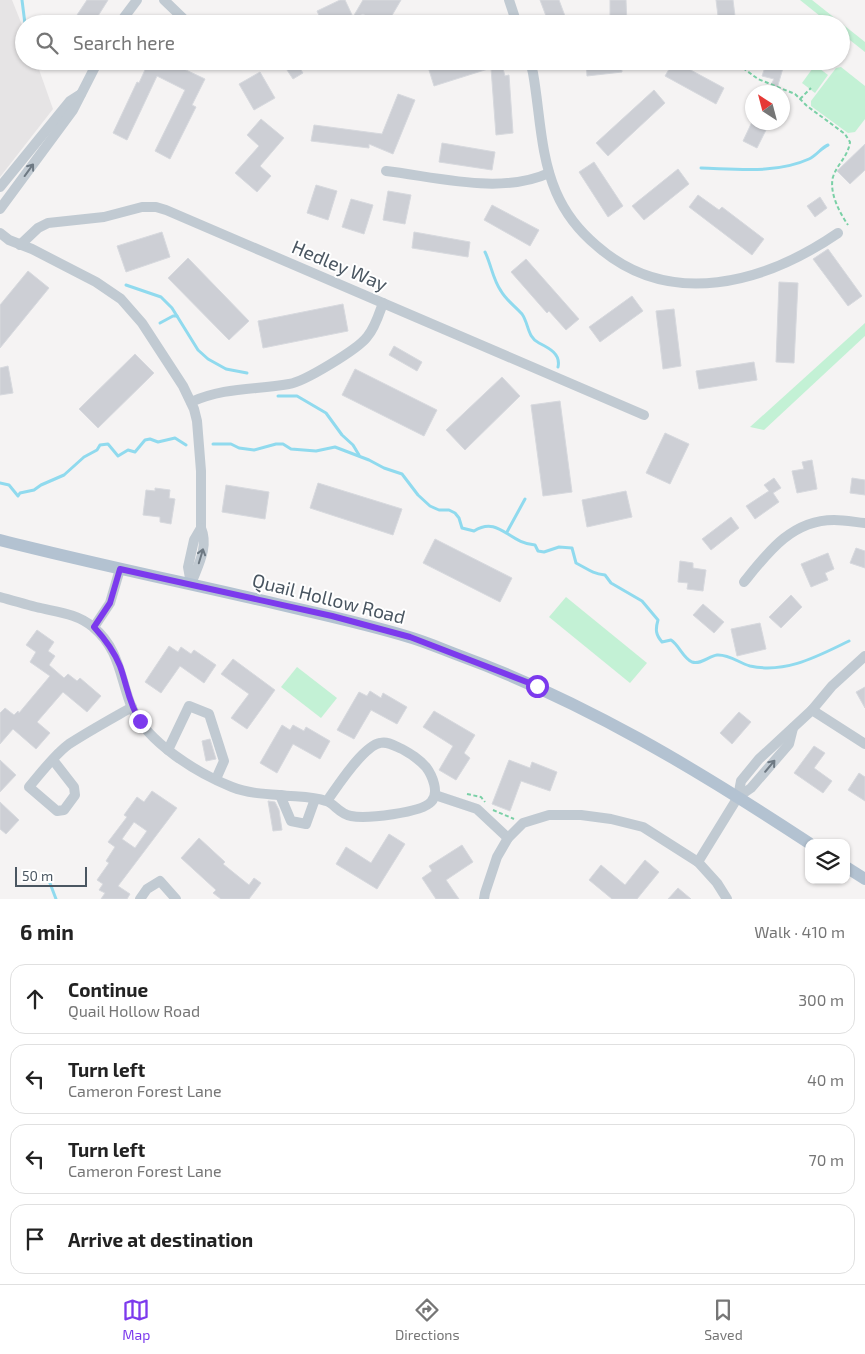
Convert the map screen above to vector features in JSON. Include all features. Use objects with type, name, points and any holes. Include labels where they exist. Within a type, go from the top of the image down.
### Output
[{"type":"main road","name":"Quail Hollow Road","points":[[0,540],[332,616],[410,637],[537,686],[590,712],[673,757],[805,840]]},
{"type":"main road","points":[[850,870],[865,879]]},
{"type":"street","points":[[126,15],[137,0]]},
{"type":"street","points":[[164,0],[180,15]]},
{"type":"street","points":[[509,0],[515,15]]},
{"type":"street","points":[[0,209],[74,110],[94,70]]},
{"type":"street","points":[[532,70],[549,173],[562,204],[583,234],[624,266],[650,277],[698,284],[731,280],[768,269],[800,256],[838,233]]},
{"type":"street","points":[[0,188],[70,100],[82,93]]},
{"type":"street","points":[[386,171],[473,183],[500,184],[525,182],[549,173]]},
{"type":"street","name":"Hedley Way","points":[[20,245],[38,228],[48,223],[104,216],[142,207],[156,207],[644,415]]},
{"type":"street","points":[[0,233],[9,240],[32,249],[96,282],[121,299],[142,323],[183,386],[197,421],[201,471],[201,528],[204,537],[203,552],[191,584]]},
{"type":"street","points":[[191,402],[216,393],[291,384],[304,379],[360,345],[373,329],[383,303]]},
{"type":"street","points":[[744,582],[770,549],[788,534],[802,526],[832,520],[865,523]]},
{"type":"street","points":[[94,627],[110,603],[120,569]]},
{"type":"street","points":[[0,597],[74,616],[94,627],[113,652],[120,667],[132,707],[153,737],[187,763],[232,787],[250,792],[327,801],[337,810],[349,816],[372,818],[422,808],[432,802],[436,790],[430,771],[418,758],[390,743],[380,743],[372,747],[349,769],[327,801]]},
{"type":"street","points":[[698,862],[738,797],[751,788],[789,744],[792,728],[812,710],[832,686],[865,656]]},
{"type":"street","points":[[168,750],[189,706],[209,714],[224,761],[216,779]]},
{"type":"street","points":[[53,760],[74,787],[75,795],[64,810],[57,811],[29,787],[53,760],[67,745],[132,707]]},
{"type":"street","points":[[812,710],[865,744]]},
{"type":"street","points":[[280,795],[291,821],[306,824],[315,799]]},
{"type":"street","points":[[435,795],[477,809],[508,838]]},
{"type":"street","points":[[484,899],[497,857],[508,838],[524,823],[549,815],[581,815],[643,827],[698,862],[718,883],[727,899]]},
{"type":"street","points":[[140,899],[147,889],[160,881],[176,899]]},
{"type":"path","points":[[746,70],[758,79],[790,91],[845,134],[850,142],[849,150],[834,176],[834,190],[839,212],[848,224]]},
{"type":"path","points":[[800,99],[811,88]]},
{"type":"shaded area","points":[[0,0],[12,0],[18,15],[15,15],[15,70],[39,70],[53,109],[0,177]]},
{"type":"green space","points":[[800,0],[812,0],[831,15],[819,15]]},
{"type":"green space","points":[[850,30],[865,42],[865,52],[850,40]]},
{"type":"green space","points":[[811,70],[822,70],[828,75],[815,93],[802,83]]},
{"type":"green space","points":[[834,70],[845,70],[865,86],[865,119],[855,132],[848,133],[811,106],[811,101]]},
{"type":"green space","points":[[865,323],[865,336],[764,430],[750,427]]},
{"type":"green space","points":[[566,597],[647,663],[630,683],[549,617]]},
{"type":"green space","points":[[297,667],[337,698],[321,718],[281,687]]},
{"type":"building","points":[[87,0],[108,0],[99,15],[77,15]]},
{"type":"building","points":[[340,0],[345,0],[352,15],[319,15],[317,11]]},
{"type":"building","points":[[363,0],[401,0],[392,15],[354,15]]},
{"type":"building","points":[[540,0],[559,0],[565,15],[546,15]]},
{"type":"building","points":[[610,0],[626,0],[627,15],[610,15]]},
{"type":"building","points":[[716,0],[733,0],[735,15],[718,15]]},
{"type":"building","points":[[145,70],[186,70],[205,79],[192,105],[196,107],[170,159],[155,151],[185,90],[157,76],[127,140],[113,133],[137,82],[139,83]]},
{"type":"building","points":[[287,70],[301,70],[303,73],[293,79]]},
{"type":"building","points":[[429,70],[485,70],[434,86]]},
{"type":"building","points":[[491,70],[503,70],[505,76],[509,75],[513,133],[496,135]]},
{"type":"building","points":[[587,70],[622,70],[622,72],[587,76]]},
{"type":"building","points":[[669,70],[691,70],[724,88],[716,104],[665,76]]},
{"type":"building","points":[[764,70],[782,70],[778,85],[771,85],[774,79],[762,76]]},
{"type":"building","points":[[260,72],[275,98],[254,110],[239,84]]},
{"type":"building","points":[[654,90],[665,103],[608,156],[596,143]]},
{"type":"building","points":[[398,94],[415,100],[393,154],[369,144],[369,148],[311,141],[314,125],[382,134]]},
{"type":"building","points":[[261,119],[284,138],[260,166],[271,176],[257,192],[235,173],[259,146],[247,135]]},
{"type":"building","points":[[748,130],[766,130],[757,148],[743,141]]},
{"type":"building","points":[[442,143],[495,152],[492,170],[439,162]]},
{"type":"building","points":[[865,144],[865,170],[850,184],[837,171]]},
{"type":"building","points":[[594,162],[623,206],[608,217],[579,172]]},
{"type":"building","points":[[678,169],[689,184],[644,220],[632,206]]},
{"type":"building","points":[[316,185],[337,191],[328,220],[307,213]]},
{"type":"building","points":[[388,191],[411,195],[405,224],[383,220]]},
{"type":"building","points":[[698,195],[719,210],[722,207],[764,239],[752,255],[689,207]]},
{"type":"building","points":[[820,197],[827,208],[815,217],[807,206]]},
{"type":"building","points":[[351,199],[373,205],[364,234],[342,227]]},
{"type":"building","points":[[492,205],[539,230],[530,246],[484,220]]},
{"type":"building","points":[[162,232],[170,257],[126,272],[117,246]]},
{"type":"building","points":[[414,232],[470,242],[468,257],[412,248]]},
{"type":"building","points":[[828,249],[862,296],[848,306],[813,259]]},
{"type":"building","points":[[188,258],[249,321],[229,340],[168,278]]},
{"type":"building","points":[[526,259],[579,319],[566,330],[549,311],[547,313],[511,272]]},
{"type":"building","points":[[28,271],[49,288],[0,348],[0,305]]},
{"type":"building","points":[[779,282],[798,283],[794,363],[776,362]]},
{"type":"building","points":[[632,296],[643,311],[600,342],[589,327]]},
{"type":"building","points":[[343,304],[348,331],[263,348],[258,321]]},
{"type":"building","points":[[674,309],[681,366],[663,369],[656,311]]},
{"type":"building","points":[[394,346],[422,362],[417,371],[389,355]]},
{"type":"building","points":[[135,354],[154,373],[98,428],[79,409]]},
{"type":"building","points":[[754,362],[757,380],[699,389],[696,371]]},
{"type":"building","points":[[8,366],[13,393],[0,395],[0,368]]},
{"type":"building","points":[[355,369],[437,410],[424,436],[342,395]]},
{"type":"building","points":[[502,377],[520,396],[465,450],[446,430]]},
{"type":"building","points":[[560,401],[572,492],[543,496],[531,405]]},
{"type":"building","points":[[665,433],[689,444],[670,484],[646,473]]},
{"type":"building","points":[[812,460],[817,489],[797,493],[792,471],[804,469],[802,462]]},
{"type":"building","points":[[774,478],[781,488],[773,493],[779,502],[755,519],[746,506],[769,491],[764,485]]},
{"type":"building","points":[[852,478],[865,480],[865,495],[850,493]]},
{"type":"building","points":[[318,483],[402,509],[393,535],[310,508]]},
{"type":"building","points":[[226,485],[269,492],[265,519],[222,512]]},
{"type":"building","points":[[155,488],[170,490],[169,498],[175,499],[171,524],[160,522],[160,517],[143,515],[146,490],[155,491]]},
{"type":"building","points":[[626,491],[632,517],[587,527],[582,500]]},
{"type":"building","points":[[731,517],[739,528],[711,550],[702,539]]},
{"type":"building","points":[[435,539],[512,578],[500,602],[423,563]]},
{"type":"building","points":[[856,548],[865,551],[865,568],[850,563]]},
{"type":"building","points":[[828,553],[834,569],[825,573],[828,580],[811,587],[801,564]]},
{"type":"building","points":[[680,561],[693,563],[693,568],[706,570],[703,591],[687,589],[688,583],[678,582]]},
{"type":"building","points":[[791,595],[802,607],[781,628],[769,617]]},
{"type":"building","points":[[703,604],[724,622],[714,633],[693,615]]},
{"type":"building","points":[[760,623],[766,649],[737,656],[731,629]]},
{"type":"building","points":[[37,630],[54,642],[48,651],[55,656],[49,665],[64,678],[68,674],[77,681],[80,678],[101,696],[87,712],[63,692],[37,722],[50,733],[36,749],[13,729],[0,744],[0,713],[5,708],[14,715],[18,711],[19,713],[50,676],[30,662],[36,652],[26,645]]},
{"type":"building","points":[[169,646],[178,652],[181,647],[191,654],[194,650],[216,665],[204,683],[180,666],[161,693],[145,682]]},
{"type":"building","points":[[233,659],[275,690],[247,729],[231,718],[249,694],[221,674]]},
{"type":"building","points":[[865,687],[865,708],[856,692]]},
{"type":"building","points":[[370,691],[381,698],[383,693],[407,707],[397,724],[371,710],[354,739],[337,730],[359,692],[367,696]]},
{"type":"building","points":[[434,711],[475,735],[464,753],[470,758],[456,780],[439,770],[453,746],[423,727]]},
{"type":"building","points":[[739,712],[751,722],[732,744],[720,733]]},
{"type":"building","points":[[282,725],[290,730],[293,725],[304,731],[306,727],[330,741],[320,759],[293,744],[277,773],[260,763]]},
{"type":"building","points":[[210,739],[216,759],[206,761],[202,741]]},
{"type":"building","points":[[814,746],[825,753],[814,768],[832,781],[823,793],[794,773]]},
{"type":"building","points":[[0,760],[16,775],[0,792]]},
{"type":"building","points":[[509,760],[530,768],[532,762],[557,772],[550,791],[521,781],[510,811],[492,804]]},
{"type":"building","points":[[859,773],[865,777],[865,801],[848,790]]},
{"type":"building","points":[[152,791],[177,808],[118,886],[130,894],[127,899],[101,899],[105,893],[99,890],[103,884],[97,880],[109,863],[106,861],[115,847],[108,842],[127,817],[124,815],[137,797],[144,802]],"holes":[[[134,822],[147,831],[135,848],[122,839]]]},
{"type":"building","points":[[268,801],[275,802],[279,810],[282,830],[273,831]]},
{"type":"building","points":[[0,802],[19,820],[6,834],[0,829]]},
{"type":"building","points":[[389,834],[405,844],[377,889],[336,864],[346,847],[371,863]]},
{"type":"building","points":[[199,838],[225,862],[223,864],[249,885],[254,878],[261,883],[249,899],[221,899],[213,893],[216,890],[181,858]]},
{"type":"building","points":[[462,845],[473,862],[446,880],[459,899],[436,899],[422,878],[432,871],[429,866]]},
{"type":"building","points":[[645,860],[659,872],[637,899],[612,899],[589,880],[601,865],[625,885]]},
{"type":"building","points":[[678,888],[691,899],[668,899]]},
{"type":"waterway","points":[[22,0],[24,15]]},
{"type":"waterway","points":[[701,168],[756,170],[783,167],[809,159],[828,145]]},
{"type":"waterway","points":[[485,252],[496,282],[503,294],[522,314],[532,337],[556,355],[558,367]]},
{"type":"waterway","points":[[126,285],[161,297],[172,308],[198,350],[208,359],[226,369],[247,373]]},
{"type":"waterway","points":[[160,323],[173,316],[177,316]]},
{"type":"waterway","points":[[278,396],[297,396],[326,413],[359,455]]},
{"type":"waterway","points":[[0,483],[9,485],[18,496],[20,493],[34,490],[64,475],[84,457],[97,450],[100,445],[108,444],[118,456],[128,450],[135,452],[145,440],[150,439],[158,442],[175,438],[186,445]]},
{"type":"waterway","points":[[213,444],[231,444],[239,448],[254,450],[276,444],[283,444],[291,449],[316,451],[335,447],[402,474],[418,495],[430,506],[455,513],[459,518],[462,528],[474,531],[490,526],[497,528],[518,540],[535,545],[538,551],[544,552],[559,547],[572,548],[576,563],[593,572],[605,575],[611,583],[642,601],[658,620],[657,632],[662,642],[671,640],[686,658],[695,663],[721,655],[750,666],[776,668],[814,658],[849,641]]},
{"type":"waterway","points":[[507,532],[525,499]]},
{"type":"waterway","points":[[48,878],[56,899]]},
{"type":"route","points":[[140,721],[132,707],[120,667],[113,652],[94,627],[110,603],[120,569],[332,616],[410,637],[537,686]]}]
